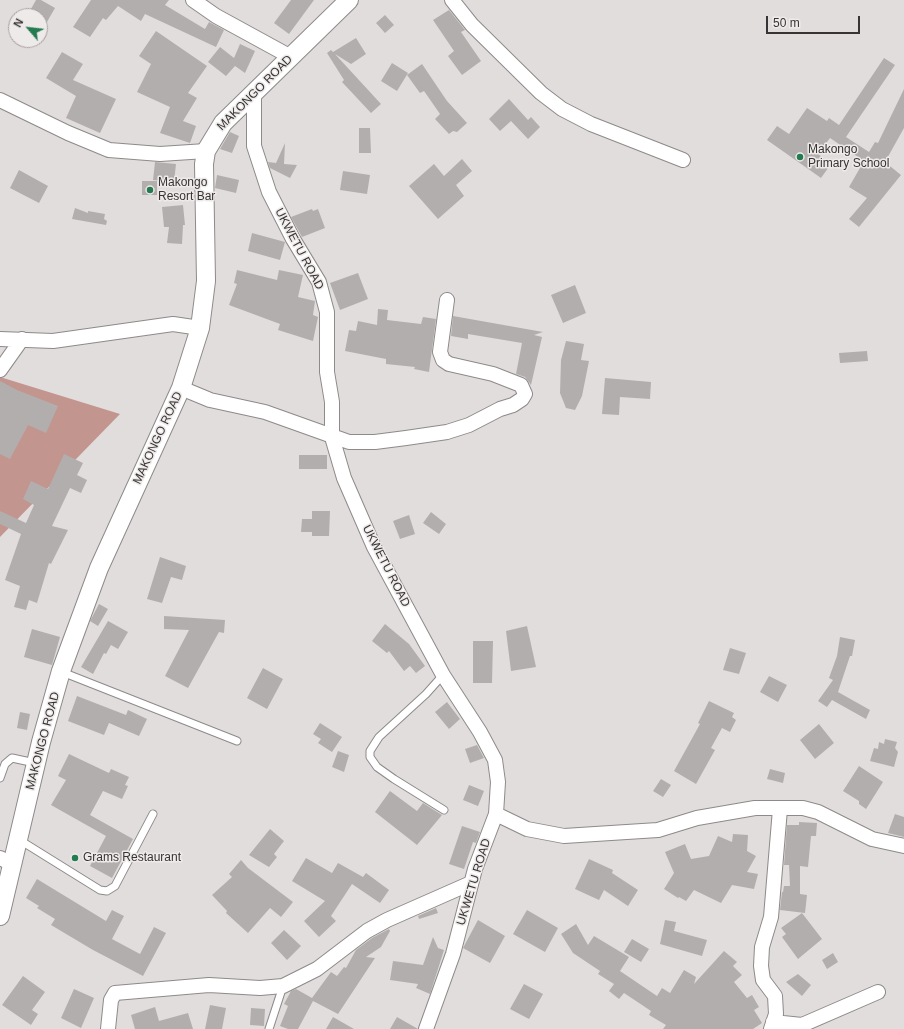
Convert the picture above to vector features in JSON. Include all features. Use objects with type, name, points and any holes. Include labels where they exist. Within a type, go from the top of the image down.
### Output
[{"type":"street","points":[[193,0],[216,16],[291,57]]},
{"type":"street","name":"MAKONGO ROAD","points":[[0,916],[6,861],[18,839],[36,763],[61,671],[99,568],[181,388],[200,328],[206,281],[204,164],[206,152],[217,130],[223,123],[349,0]]},
{"type":"street","points":[[452,0],[477,31],[541,93],[562,109],[591,124],[683,160]]},
{"type":"street","name":"UKWETU ROAD","points":[[254,92],[254,146],[269,192],[293,239],[319,282],[327,312],[327,372],[332,402],[332,437],[344,478],[374,547],[443,675],[480,732],[495,760],[498,782],[496,814],[471,883],[453,954],[426,1029]]},
{"type":"street","points":[[0,100],[68,133],[109,150],[160,154],[206,152]]},
{"type":"street","points":[[181,388],[210,400],[265,412],[349,442],[375,442],[447,432],[469,426],[522,400],[525,394],[521,386],[493,374],[449,364],[443,360],[440,352],[447,300]]},
{"type":"street","points":[[0,339],[53,341],[173,324],[200,328]]},
{"type":"street","points":[[0,370],[22,339]]},
{"type":"street","points":[[496,814],[527,829],[564,836],[658,830],[717,814],[755,808],[803,808],[818,812],[872,839],[904,846]]},
{"type":"street","points":[[780,809],[771,917],[762,947],[761,966],[763,980],[775,996],[776,1014],[772,1025],[802,1025],[878,992]]},
{"type":"street","points":[[108,1029],[111,1000],[115,993],[210,984],[260,988],[283,986],[317,968],[367,931],[387,920],[471,883]]},
{"type":"lane","points":[[61,671],[236,740]]},
{"type":"lane","points":[[443,675],[426,694],[379,737],[370,751],[370,757],[377,767],[444,810]]},
{"type":"lane","points":[[0,778],[5,764],[12,758],[36,763]]},
{"type":"lane","points":[[18,839],[100,890],[107,891],[115,886],[153,814]]},
{"type":"lane","points":[[269,1029],[283,986]]},
{"type":"shaded area","points":[[0,377],[120,414],[0,537]]},
{"type":"building","points":[[36,0],[41,0],[55,8],[48,20],[48,8],[32,8]]},
{"type":"building","points":[[91,0],[169,0],[165,5],[205,29],[209,22],[224,30],[216,47],[145,14],[141,21],[118,6],[106,20],[103,18],[90,37],[73,27]]},
{"type":"building","points":[[291,0],[314,0],[289,34],[274,23]]},
{"type":"building","points":[[449,10],[465,30],[461,32],[481,61],[462,75],[448,56],[454,51],[433,20]]},
{"type":"building","points":[[385,15],[394,25],[385,33],[376,23]]},
{"type":"building","points":[[156,31],[207,66],[188,93],[197,98],[183,121],[196,126],[190,143],[160,133],[170,107],[137,92],[151,64],[139,56]]},
{"type":"building","points":[[356,38],[366,54],[351,64],[335,54],[381,104],[371,113],[342,82],[344,80],[327,53],[331,50],[333,52]]},
{"type":"building","points":[[240,44],[255,51],[245,73],[235,66],[226,76],[208,62],[220,47],[234,58]]},
{"type":"building","points":[[62,52],[83,64],[73,80],[116,99],[100,133],[66,118],[76,96],[46,78]]},
{"type":"building","points":[[884,58],[895,65],[846,137],[869,152],[875,142],[878,143],[904,89],[904,128],[885,162],[901,175],[859,227],[849,219],[867,198],[849,187],[864,161],[830,138],[818,154],[831,164],[821,178],[767,140],[777,126],[789,134],[807,108],[827,121],[829,118],[839,125]]},
{"type":"building","points":[[392,63],[408,73],[397,91],[381,81]]},
{"type":"building","points":[[422,64],[447,101],[467,123],[457,132],[453,131],[449,134],[435,119],[440,114],[424,91],[420,93],[407,75]]},
{"type":"building","points":[[509,99],[528,120],[531,117],[540,127],[528,139],[511,121],[500,131],[489,119]]},
{"type":"building","points":[[359,128],[370,128],[371,153],[359,153]]},
{"type":"building","points":[[230,132],[239,136],[232,153],[220,149]]},
{"type":"building","points":[[285,143],[284,164],[297,165],[290,178],[270,168],[268,162],[276,163]]},
{"type":"building","points":[[462,159],[472,171],[456,185],[464,196],[438,219],[409,186],[434,164],[444,176]]},
{"type":"building","points":[[155,162],[176,164],[174,182],[153,180]]},
{"type":"building","points":[[19,170],[48,186],[39,203],[10,188]]},
{"type":"building","points":[[343,171],[370,175],[367,194],[340,190]]},
{"type":"building","points":[[217,175],[239,180],[236,193],[215,188]]},
{"type":"building","points":[[142,181],[157,181],[157,195],[142,195]]},
{"type":"building","points":[[183,205],[185,225],[183,225],[182,244],[167,243],[169,227],[164,227],[162,207]]},
{"type":"building","points":[[75,208],[88,213],[88,211],[105,214],[104,219],[107,221],[106,225],[72,219]]},
{"type":"building","points":[[312,209],[313,211],[318,209],[325,228],[302,237],[291,217]]},
{"type":"building","points":[[252,233],[285,242],[280,260],[248,251]]},
{"type":"building","points":[[237,270],[277,280],[279,270],[303,275],[298,297],[315,301],[313,315],[318,317],[313,341],[278,330],[280,324],[229,305],[237,284],[234,283]]},
{"type":"building","points":[[358,273],[368,299],[340,310],[330,283]]},
{"type":"building","points":[[575,285],[586,313],[563,323],[551,295]]},
{"type":"building","points":[[378,309],[388,310],[387,320],[421,324],[423,317],[436,319],[429,372],[414,369],[415,367],[386,364],[386,359],[345,351],[349,330],[356,331],[358,321],[377,325]]},
{"type":"building","points":[[453,316],[543,332],[534,335],[542,337],[531,385],[525,377],[516,374],[522,343],[468,334],[468,339],[451,336]]},
{"type":"building","points":[[566,341],[584,344],[581,360],[589,361],[582,396],[575,410],[566,408],[560,393],[561,360]]},
{"type":"building","points":[[867,351],[868,361],[840,363],[839,353]]},
{"type":"building","points":[[605,378],[651,382],[650,399],[620,397],[619,415],[602,414]]},
{"type":"building","points":[[0,381],[17,390],[58,406],[46,433],[28,425],[10,459],[0,454]]},
{"type":"building","points":[[64,454],[83,463],[77,475],[87,480],[81,493],[70,488],[52,526],[68,530],[51,564],[49,563],[37,603],[29,600],[26,610],[14,607],[20,586],[5,580],[21,534],[0,524],[0,511],[26,523],[34,505],[23,499],[31,481],[48,489]]},
{"type":"building","points":[[299,455],[327,455],[327,469],[299,469]]},
{"type":"building","points":[[312,511],[330,511],[329,536],[312,536],[312,532],[301,532],[302,519],[312,519]]},
{"type":"building","points":[[431,512],[446,524],[439,534],[423,523]]},
{"type":"building","points":[[409,515],[415,534],[400,539],[393,521]]},
{"type":"building","points":[[160,557],[186,566],[182,580],[171,577],[162,603],[147,599]]},
{"type":"building","points":[[99,604],[108,609],[98,626],[90,621]]},
{"type":"building","points":[[164,616],[225,620],[224,633],[219,632],[188,688],[165,676],[189,630],[164,629]]},
{"type":"building","points":[[108,621],[128,632],[118,649],[111,645],[106,654],[104,653],[93,674],[81,667]]},
{"type":"building","points":[[385,624],[409,644],[425,666],[416,673],[410,666],[404,671],[389,651],[387,653],[372,641]]},
{"type":"building","points":[[527,626],[536,667],[511,671],[506,631]]},
{"type":"building","points":[[32,629],[60,637],[52,665],[24,657]]},
{"type":"building","points":[[840,637],[855,640],[852,656],[850,656],[838,692],[870,710],[866,719],[832,700],[827,707],[818,701],[833,680],[829,678],[837,656]]},
{"type":"building","points":[[473,641],[493,641],[492,683],[473,683]]},
{"type":"building","points":[[730,648],[746,653],[739,674],[723,670]]},
{"type":"building","points":[[263,668],[283,679],[267,709],[247,698]]},
{"type":"building","points":[[769,676],[787,685],[778,702],[760,692]]},
{"type":"building","points":[[77,696],[126,715],[128,710],[147,719],[139,736],[109,723],[104,735],[68,721]]},
{"type":"building","points":[[709,701],[734,713],[732,717],[736,720],[730,732],[722,728],[711,748],[715,750],[696,784],[674,771],[700,724],[698,723]]},
{"type":"building","points":[[447,702],[460,719],[449,729],[435,712]]},
{"type":"building","points":[[20,712],[30,714],[27,730],[17,728]]},
{"type":"building","points":[[320,723],[342,737],[332,752],[318,743],[321,739],[313,734]]},
{"type":"building","points":[[819,724],[834,743],[815,759],[800,740]]},
{"type":"building","points":[[885,739],[897,742],[895,748],[898,752],[894,767],[870,761],[874,748],[878,749],[879,742],[884,744]]},
{"type":"building","points":[[477,745],[484,758],[470,763],[465,749]]},
{"type":"building","points":[[338,751],[349,755],[344,772],[332,767]]},
{"type":"building","points":[[69,754],[109,773],[111,769],[129,777],[125,785],[128,786],[122,799],[103,791],[90,815],[133,839],[112,878],[90,866],[106,836],[51,805],[66,780],[58,776]]},
{"type":"building","points":[[859,766],[883,782],[866,809],[859,804],[859,801],[843,791]]},
{"type":"building","points":[[770,769],[785,773],[783,783],[767,779]]},
{"type":"building","points":[[661,779],[671,785],[663,797],[653,791]]},
{"type":"building","points":[[469,785],[484,791],[478,806],[463,800]]},
{"type":"building","points":[[390,791],[417,811],[423,803],[442,815],[417,845],[375,812]]},
{"type":"building","points":[[895,814],[904,817],[904,837],[888,833]]},
{"type":"building","points":[[799,822],[817,823],[816,836],[811,836],[808,867],[800,866],[800,894],[807,895],[805,913],[780,910],[784,886],[790,886],[789,865],[784,865],[787,825],[799,825]]},
{"type":"building","points":[[462,826],[480,832],[476,843],[473,842],[464,869],[449,864]]},
{"type":"building","points":[[270,829],[284,841],[274,854],[277,857],[269,867],[249,855]]},
{"type":"building","points":[[733,834],[748,835],[747,851],[756,856],[747,872],[758,874],[754,889],[732,885],[721,903],[694,890],[686,901],[664,889],[674,873],[665,852],[685,844],[691,859],[709,856],[718,836],[732,842]]},
{"type":"building","points":[[306,858],[332,873],[338,863],[363,877],[366,873],[389,890],[380,903],[352,884],[331,916],[336,921],[319,937],[304,921],[325,901],[292,881]]},
{"type":"building","points":[[589,859],[613,870],[612,873],[638,890],[628,906],[604,890],[599,900],[575,889]]},
{"type":"building","points":[[241,860],[248,868],[293,902],[281,917],[270,908],[248,933],[226,913],[227,911],[212,895],[232,877],[229,874]]},
{"type":"building","points":[[37,879],[106,921],[112,910],[124,916],[112,939],[140,954],[154,927],[166,933],[143,976],[93,950],[51,925],[55,919],[37,908],[39,906],[26,898]]},
{"type":"building","points":[[436,908],[438,913],[419,919],[418,916]]},
{"type":"building","points":[[527,910],[558,928],[545,952],[513,934]]},
{"type":"building","points":[[802,913],[822,939],[798,959],[782,937],[786,934],[781,928]]},
{"type":"building","points":[[478,920],[505,936],[490,963],[463,948]]},
{"type":"building","points":[[665,920],[676,922],[674,931],[707,940],[702,956],[660,944]]},
{"type":"building","points":[[576,924],[588,945],[594,936],[629,957],[620,971],[657,996],[662,988],[670,993],[684,970],[696,977],[694,984],[724,951],[737,962],[733,966],[742,975],[734,982],[747,998],[752,995],[759,1007],[754,1010],[762,1023],[753,1029],[663,1029],[666,1025],[649,1015],[651,1011],[624,993],[619,999],[609,991],[614,984],[598,974],[600,971],[573,953],[561,934]]},
{"type":"building","points":[[389,929],[390,931],[381,947],[366,957],[375,958],[338,1014],[313,1001],[298,1029],[288,1029],[280,1026],[288,1006],[284,1004],[291,991],[296,989],[312,998],[331,972],[337,976],[344,967],[346,968],[356,950],[372,938]]},
{"type":"building","points":[[284,930],[301,946],[287,960],[271,943]]},
{"type":"building","points":[[433,937],[438,948],[444,950],[430,994],[416,988],[418,984],[390,980],[393,961],[423,965]]},
{"type":"building","points":[[632,939],[649,949],[641,962],[624,952]]},
{"type":"building","points":[[833,953],[838,962],[827,969],[822,960]]},
{"type":"building","points":[[798,974],[811,985],[802,996],[786,982]]},
{"type":"building","points":[[23,976],[45,992],[32,1010],[38,1014],[31,1025],[2,1005]]},
{"type":"building","points":[[524,984],[543,994],[529,1019],[510,1009]]},
{"type":"building","points":[[74,989],[94,998],[81,1028],[61,1018]]},
{"type":"building","points":[[210,1005],[226,1008],[222,1029],[205,1029]]},
{"type":"building","points":[[155,1007],[159,1021],[188,1013],[193,1029],[135,1029],[131,1015]]},
{"type":"building","points":[[251,1008],[265,1009],[264,1026],[250,1025]]},
{"type":"building","points":[[333,1017],[354,1029],[326,1029]]},
{"type":"building","points":[[397,1017],[418,1029],[390,1029]]},
{"type":"place","name":"Makongo Primary School","points":[[800,157]]},
{"type":"place","name":"Makongo Resort Bar","points":[[150,190]]},
{"type":"place","name":"Grams Restaurant","points":[[75,858]]}]
